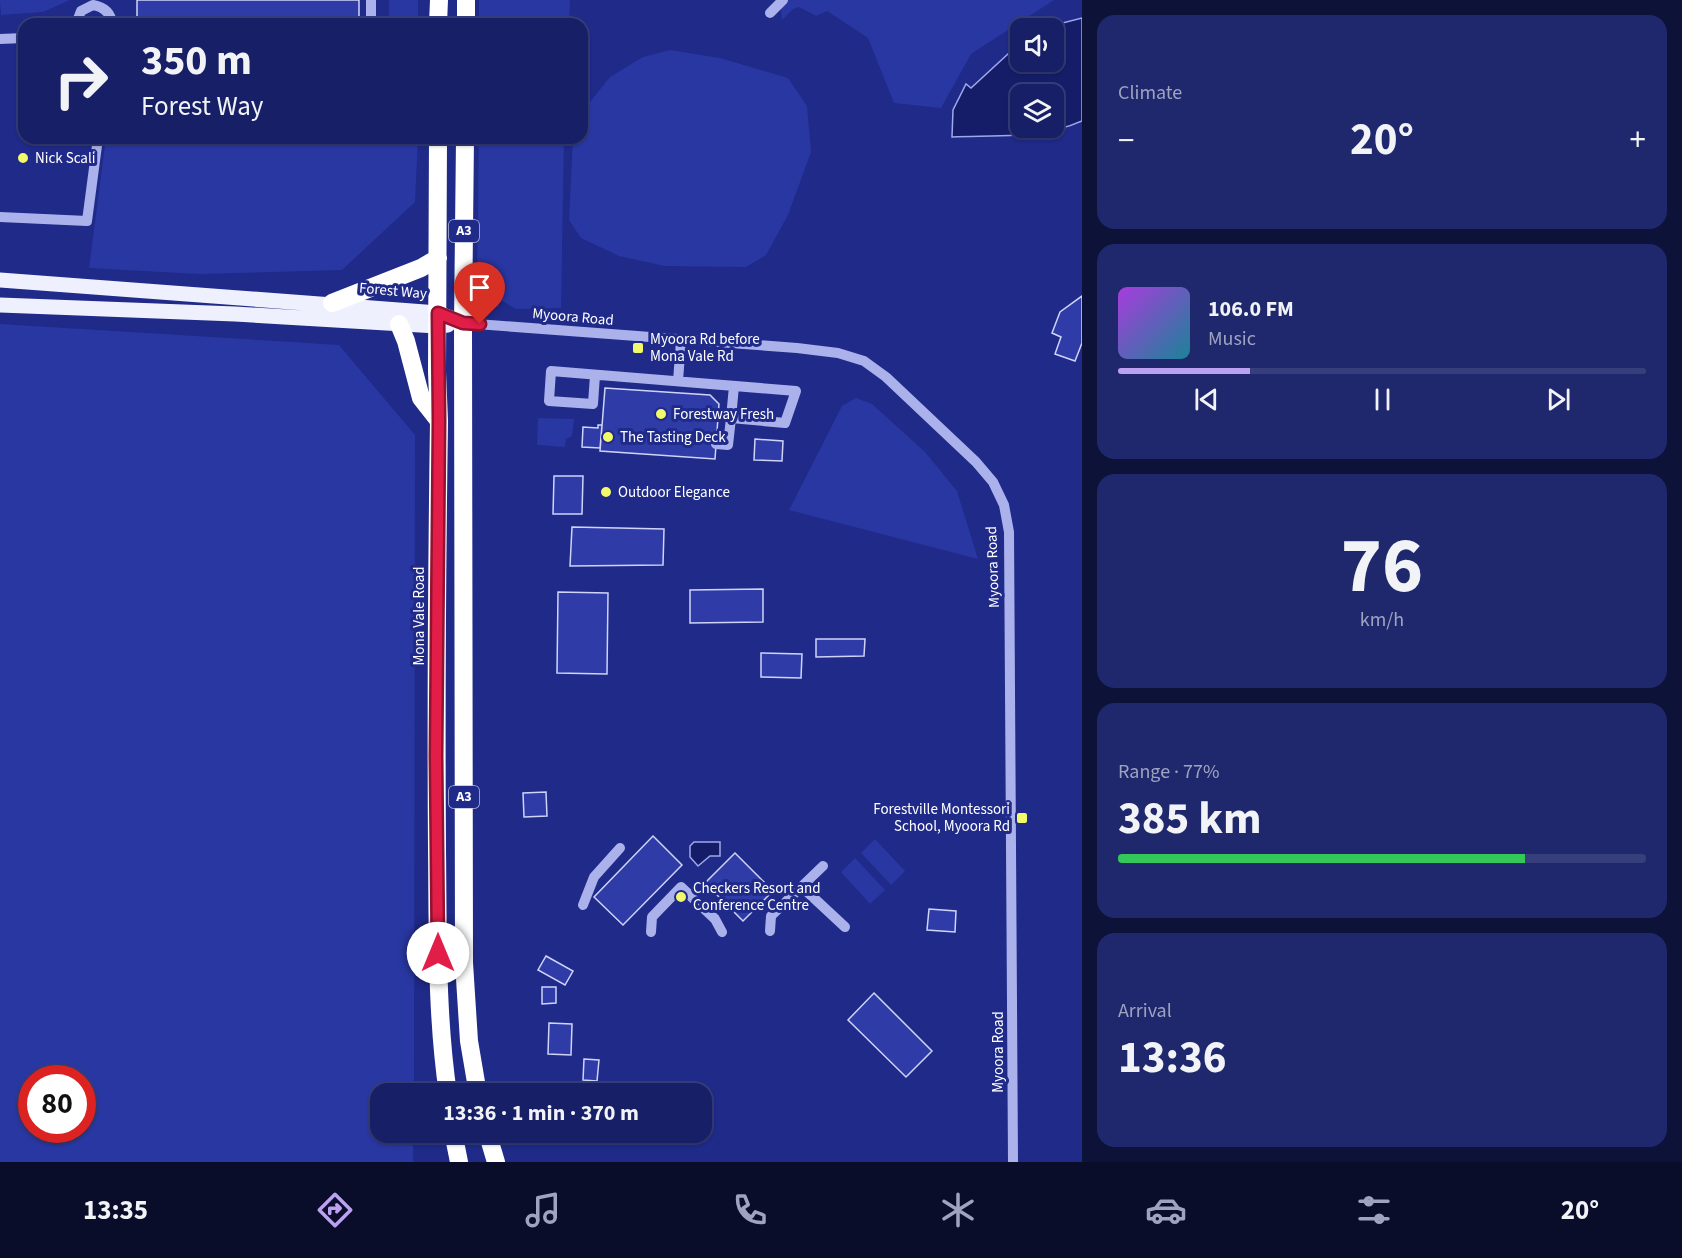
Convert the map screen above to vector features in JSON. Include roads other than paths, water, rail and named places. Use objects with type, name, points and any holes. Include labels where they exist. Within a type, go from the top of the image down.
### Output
[{"type":"highway","points":[[438,0],[438,18]]},
{"type":"highway","points":[[466,0],[466,18]]},
{"type":"highway","name":"Mona Vale Road","points":[[438,144],[439,421],[436,622],[438,976],[446,1083]]},
{"type":"highway","name":"A3","points":[[465,144],[464,963],[469,1041],[476,1083]]},
{"type":"highway","points":[[332,303],[421,268],[438,258]]},
{"type":"highway","points":[[399,324],[406,341],[421,398],[439,421]]},
{"type":"highway","points":[[455,1143],[459,1162]]},
{"type":"highway","points":[[490,1143],[496,1162]]},
{"type":"main road","name":"Forest Way","points":[[0,280],[178,295],[332,303],[463,323]]},
{"type":"main road","name":"Forest Way","points":[[0,305],[235,314],[399,324],[437,320]]},
{"type":"street","points":[[370,18],[371,0]]},
{"type":"street","points":[[770,13],[783,0]]},
{"type":"street","points":[[78,18],[81,11],[93,5],[106,10],[111,18]]},
{"type":"street","points":[[0,39],[18,38]]},
{"type":"street","points":[[0,217],[87,221],[97,144]]},
{"type":"street","name":"Myoora Road","points":[[463,323],[838,353],[864,362],[886,377],[976,462],[993,482],[1004,505],[1009,532],[1013,1162]]},
{"type":"street","points":[[678,381],[681,341]]},
{"type":"street","points":[[595,375],[593,404],[549,401],[551,371],[796,391],[785,423],[731,418]]},
{"type":"street","points":[[716,444],[728,445],[734,386]]},
{"type":"street","points":[[584,904],[594,878],[620,848]]},
{"type":"street","points":[[770,931],[771,916],[823,866]]},
{"type":"street","points":[[651,932],[652,917],[681,887],[715,919],[722,932]]},
{"type":"street","points":[[802,887],[845,927]]},
{"type":"place","name":"Nick Scali","points":[[23,158]]},
{"type":"place","name":"Myoora Rd before Mona Vale Rd","points":[[638,348]]},
{"type":"place","name":"Forestway Fresh","points":[[661,414]]},
{"type":"place","name":"The Tasting Deck","points":[[608,437]]},
{"type":"place","name":"Outdoor Elegance","points":[[606,492]]},
{"type":"place","name":"Forestville Montessori School, Myoora Rd","points":[[1022,818]]},
{"type":"place","name":"Checkers Resort and Conference Centre","points":[[681,897]]}]
